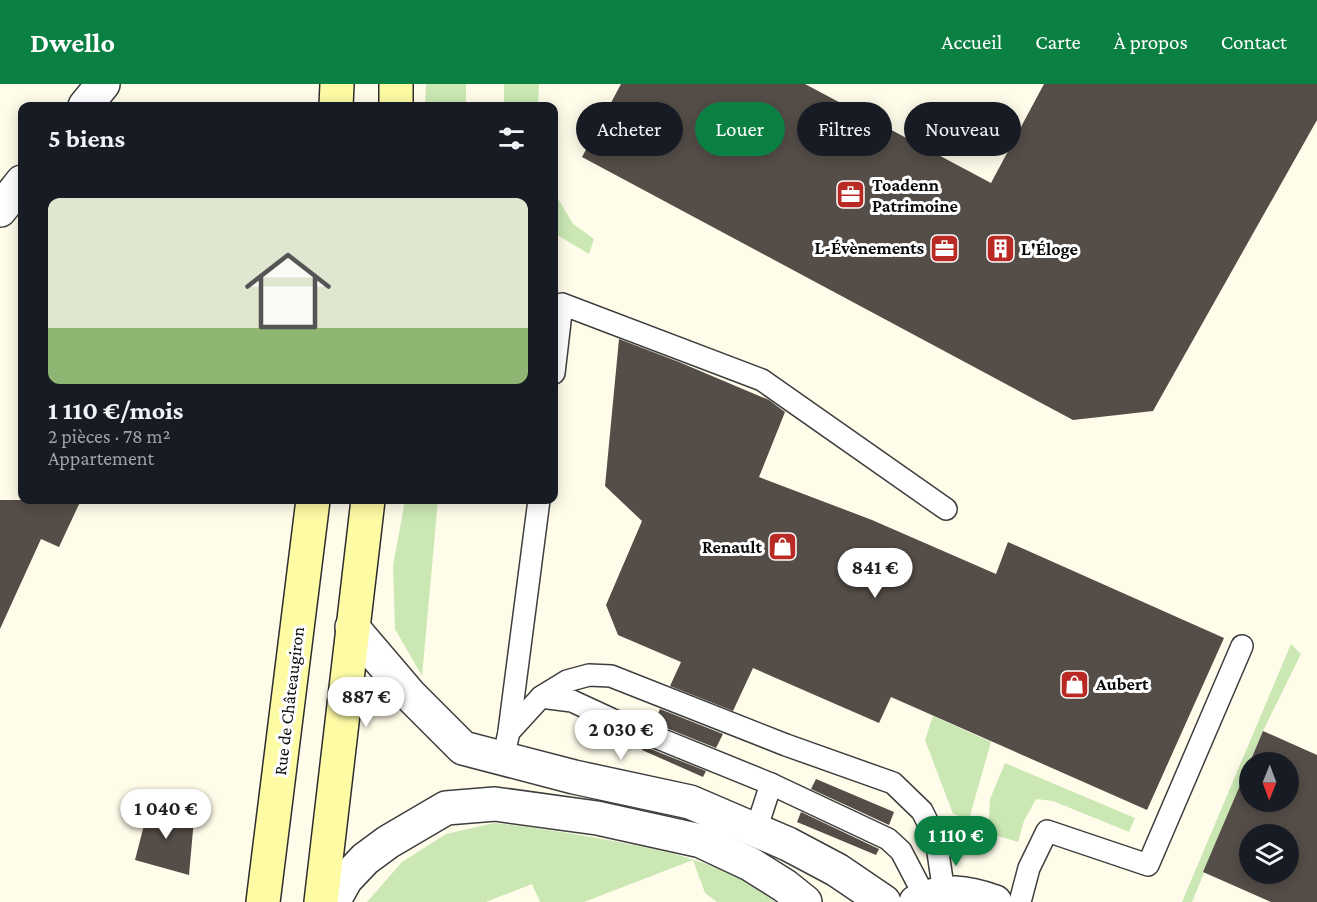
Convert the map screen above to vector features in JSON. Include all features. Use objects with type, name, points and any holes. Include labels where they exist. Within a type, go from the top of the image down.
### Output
[{"type":"main road","points":[[336,84],[336,102]]},
{"type":"main road","points":[[396,84],[396,102]]},
{"type":"main road","name":"Rue de Châteaugiron","points":[[263,902],[313,504]]},
{"type":"main road","points":[[321,902],[367,504]]},
{"type":"street","points":[[88,102],[103,84]]},
{"type":"street","points":[[0,210],[18,187]]},
{"type":"street","points":[[352,627],[410,695],[463,748],[506,745],[574,777],[690,802],[788,844],[837,870],[884,902]]},
{"type":"street","points":[[333,902],[346,879],[388,842],[446,808],[495,804],[597,818],[701,841],[750,864],[805,902]]},
{"type":"street","points":[[928,897],[970,893],[995,902]]},
{"type":"lane","points":[[558,338],[562,304],[762,380],[946,509]]},
{"type":"lane","points":[[506,745],[537,504]]},
{"type":"lane","points":[[1020,902],[1029,868],[1047,831],[1148,865],[1242,646]]},
{"type":"lane","points":[[506,745],[541,698],[567,681],[589,675],[611,676],[786,745],[893,783],[922,811],[936,839],[928,897]]},
{"type":"lane","points":[[541,698],[572,701],[771,784],[888,839],[901,851],[928,897]]},
{"type":"lane","points":[[756,830],[771,784]]},
{"type":"green space","points":[[426,84],[466,84],[466,102],[425,102]]},
{"type":"green space","points":[[504,84],[539,84],[538,102],[504,102]]},
{"type":"green space","points":[[558,199],[573,224],[594,239],[589,254],[558,235]]},
{"type":"green space","points":[[404,504],[438,504],[422,676],[395,629],[393,566]]},
{"type":"green space","points":[[1291,644],[1301,654],[1254,752],[1245,752]]},
{"type":"green space","points":[[933,716],[991,742],[969,819],[953,814],[925,740]]},
{"type":"green space","points":[[1005,763],[1135,818],[1129,832],[1053,801],[1036,799],[1024,821],[1018,842],[988,833],[990,799]]},
{"type":"green space","points":[[1239,767],[1239,789],[1192,902],[1182,902]]},
{"type":"green space","points":[[494,823],[630,844],[696,860],[737,877],[775,902],[717,902],[705,893],[693,860],[584,902],[540,902],[532,884],[486,902],[367,902],[402,862],[446,834]]},
{"type":"building","name":"L'Éloge","points":[[621,84],[805,84],[839,102],[797,102],[797,156],[892,156],[892,130],[904,137],[904,156],[940,156],[991,183],[1005,156],[1021,156],[1021,127],[1044,84],[1317,84],[1317,120],[1153,411],[1073,420],[582,157],[683,156],[683,102],[611,102]]},
{"type":"building","name":"Renault","points":[[619,339],[769,400],[785,412],[759,477],[872,520],[996,574],[1008,542],[1224,638],[1147,810],[891,697],[879,723],[753,668],[733,711],[670,686],[681,662],[618,635],[606,605],[642,521],[605,486]]},
{"type":"building","points":[[0,500],[18,500],[18,504],[79,504],[59,547],[41,539],[0,629]]},
{"type":"building","points":[[660,709],[723,734],[716,748],[654,723]]},
{"type":"building","points":[[1263,731],[1317,755],[1317,902],[1271,902],[1203,872],[1239,787],[1239,812],[1299,812],[1299,752],[1254,752]]},
{"type":"building","points":[[643,746],[706,771],[703,777],[642,750]]},
{"type":"building","points":[[816,779],[894,812],[889,825],[811,789]]},
{"type":"building","points":[[150,802],[194,819],[189,875],[135,860]]},
{"type":"building","points":[[801,812],[879,849],[876,855],[797,822]]},
{"type":"place","name":"Toadenn Patrimoine","points":[[851,195]]},
{"type":"place","name":"L-Évènements","points":[[945,248]]},
{"type":"place","name":"L'Éloge","points":[[1000,249]]},
{"type":"place","name":"Renault","points":[[783,547]]},
{"type":"place","name":"Aubert","points":[[1075,684]]}]
